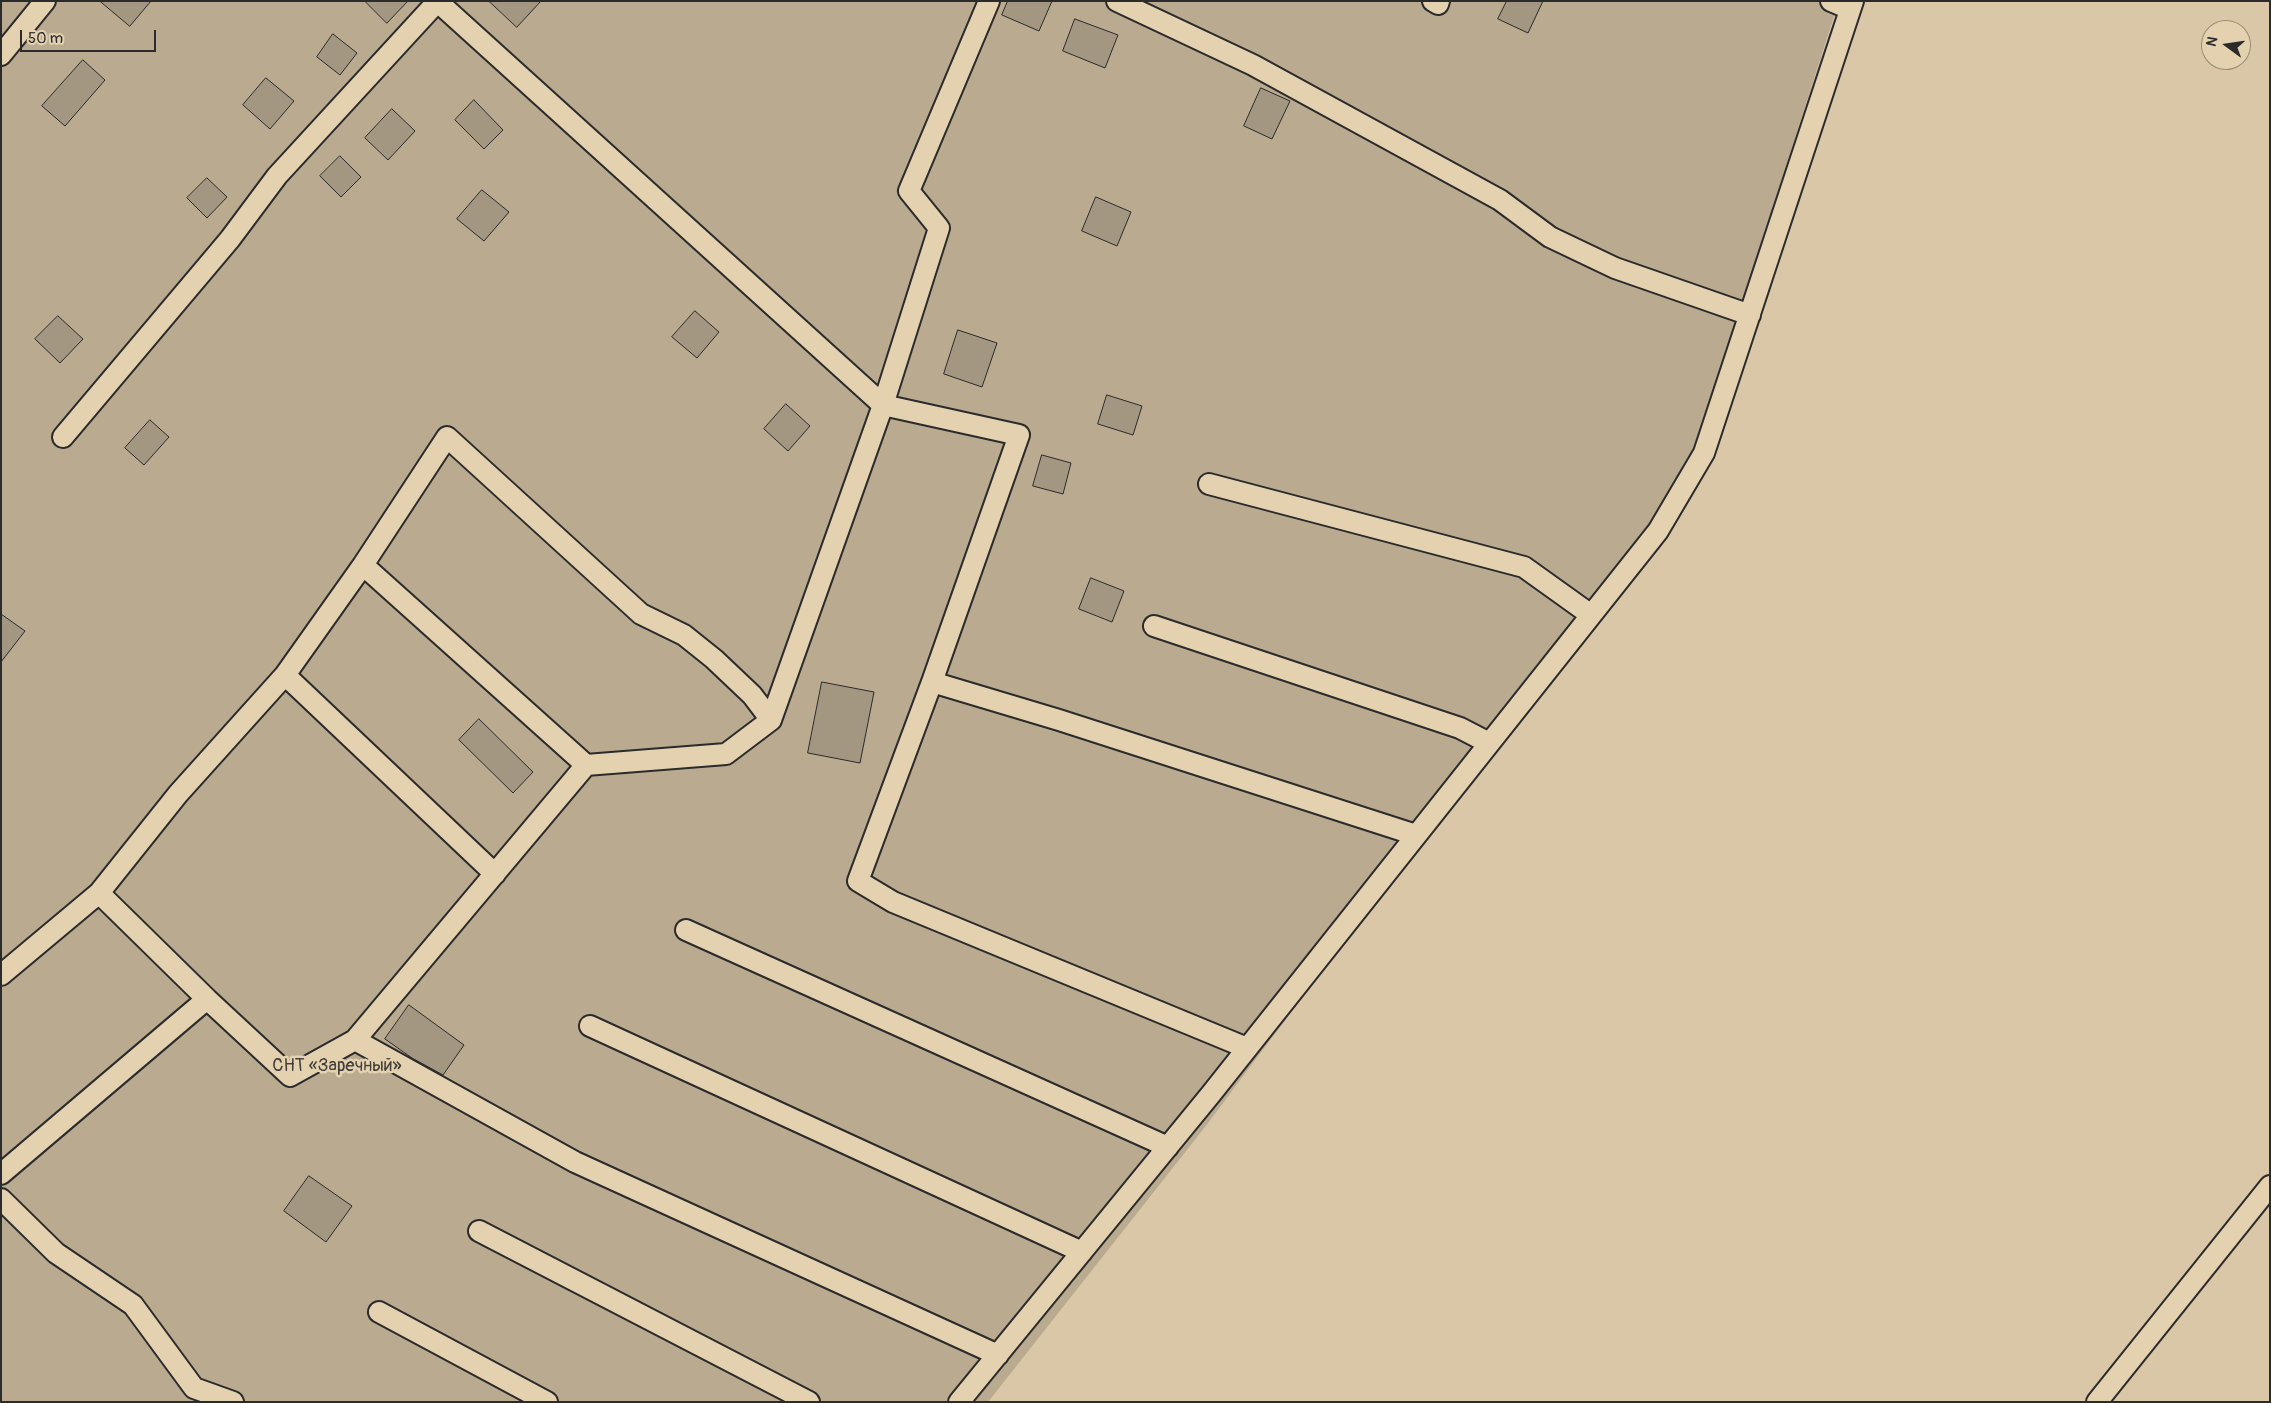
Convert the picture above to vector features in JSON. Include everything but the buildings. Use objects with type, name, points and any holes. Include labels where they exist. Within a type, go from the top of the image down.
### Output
[{"type":"street","points":[[1,54],[45,1]]},
{"type":"street","points":[[63,437],[230,239],[277,176],[437,1],[883,405],[1019,435],[932,682],[858,881],[902,906],[1247,1048]]},
{"type":"street","points":[[99,893],[207,999],[290,1076],[355,1040],[586,765],[726,754],[771,720],[883,405],[938,228],[909,191],[989,1]]},
{"type":"street","points":[[1117,1],[1278,78],[1500,200],[1550,237],[1615,268],[1750,315]]},
{"type":"street","points":[[1433,1],[1438,4],[1439,1]]},
{"type":"street","points":[[960,1402],[1168,1147],[1658,531],[1704,453],[1750,315],[1851,5],[1831,1]]},
{"type":"street","points":[[1,975],[99,893],[178,794],[284,675],[363,565],[447,437],[641,614],[684,636],[714,659],[752,695],[771,720]]},
{"type":"street","points":[[1209,484],[1524,567],[1591,615]]},
{"type":"street","points":[[363,565],[586,765]]},
{"type":"street","points":[[1154,626],[1460,728],[1489,743]]},
{"type":"street","points":[[284,675],[495,874]]},
{"type":"street","points":[[932,682],[1059,720],[1416,835]]},
{"type":"street","points":[[686,930],[1168,1147]]},
{"type":"street","points":[[1,1174],[207,999]]},
{"type":"street","points":[[590,1026],[1082,1252]]},
{"type":"street","points":[[355,1040],[575,1162],[998,1355]]},
{"type":"street","points":[[2097,1402],[2270,1186]]},
{"type":"street","points":[[1,1198],[56,1253],[132,1305],[194,1388],[205,1397],[232,1402]]},
{"type":"street","points":[[478,1231],[809,1402]]},
{"type":"street","points":[[379,1312],[547,1402]]},
{"type":"green space","name":"СНТ «Заречный»","points":[[1,1],[1839,1],[1686,485],[1205,1127],[988,1402],[1,1402]]}]
